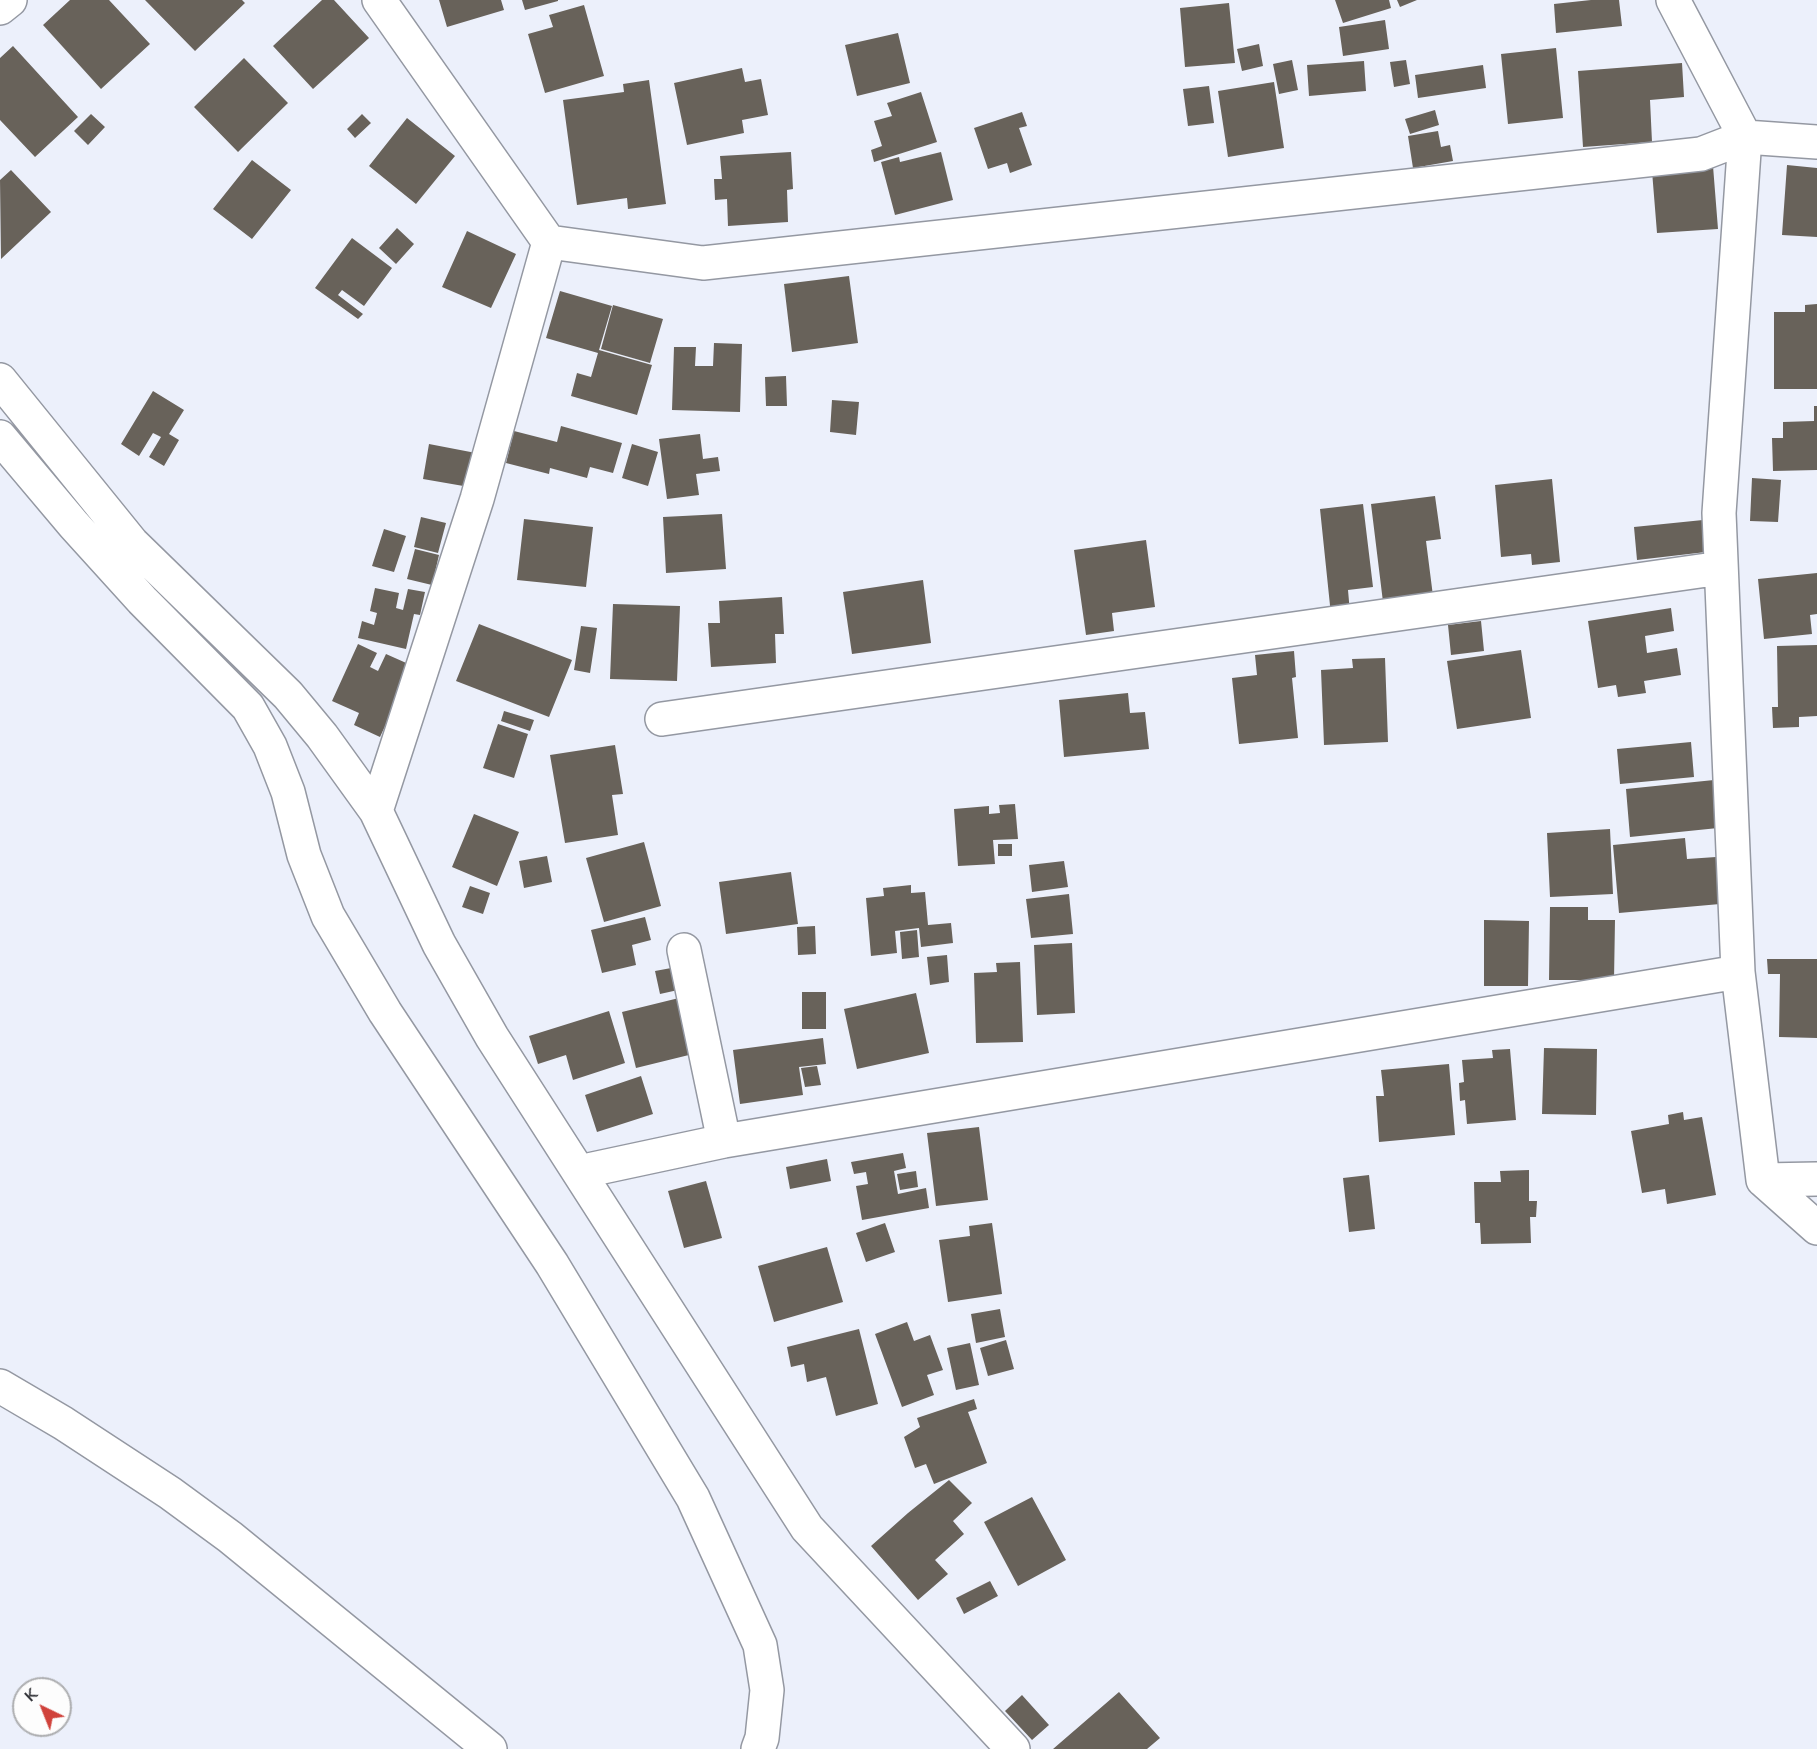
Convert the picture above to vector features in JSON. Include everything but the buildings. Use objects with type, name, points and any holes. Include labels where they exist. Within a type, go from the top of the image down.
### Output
[{"type":"street","points":[[0,8],[10,0]]},
{"type":"street","points":[[379,0],[549,242],[703,262],[1701,154],[1745,136],[1817,142]]},
{"type":"street","points":[[1673,0],[1745,136],[1719,513],[1738,972],[1762,1180],[1817,1228]]},
{"type":"street","points":[[376,811],[477,499],[549,242]]},
{"type":"street","points":[[0,380],[132,543],[288,695],[322,736],[376,811],[439,944],[492,1037],[807,1528],[1013,1749]]},
{"type":"street","points":[[0,437],[74,525],[142,600],[248,707],[270,746],[288,792],[304,855],[328,916],[384,1012],[552,1264],[693,1498],[760,1645],[767,1690],[762,1738],[758,1749]]},
{"type":"street","points":[[662,719],[1721,568]]},
{"type":"street","points":[[684,950],[724,1141]]},
{"type":"street","points":[[579,1172],[724,1141],[1738,972]]},
{"type":"street","points":[[1762,1180],[1817,1179]]},
{"type":"street","points":[[0,1386],[63,1423],[170,1492],[230,1537],[490,1749]]}]
